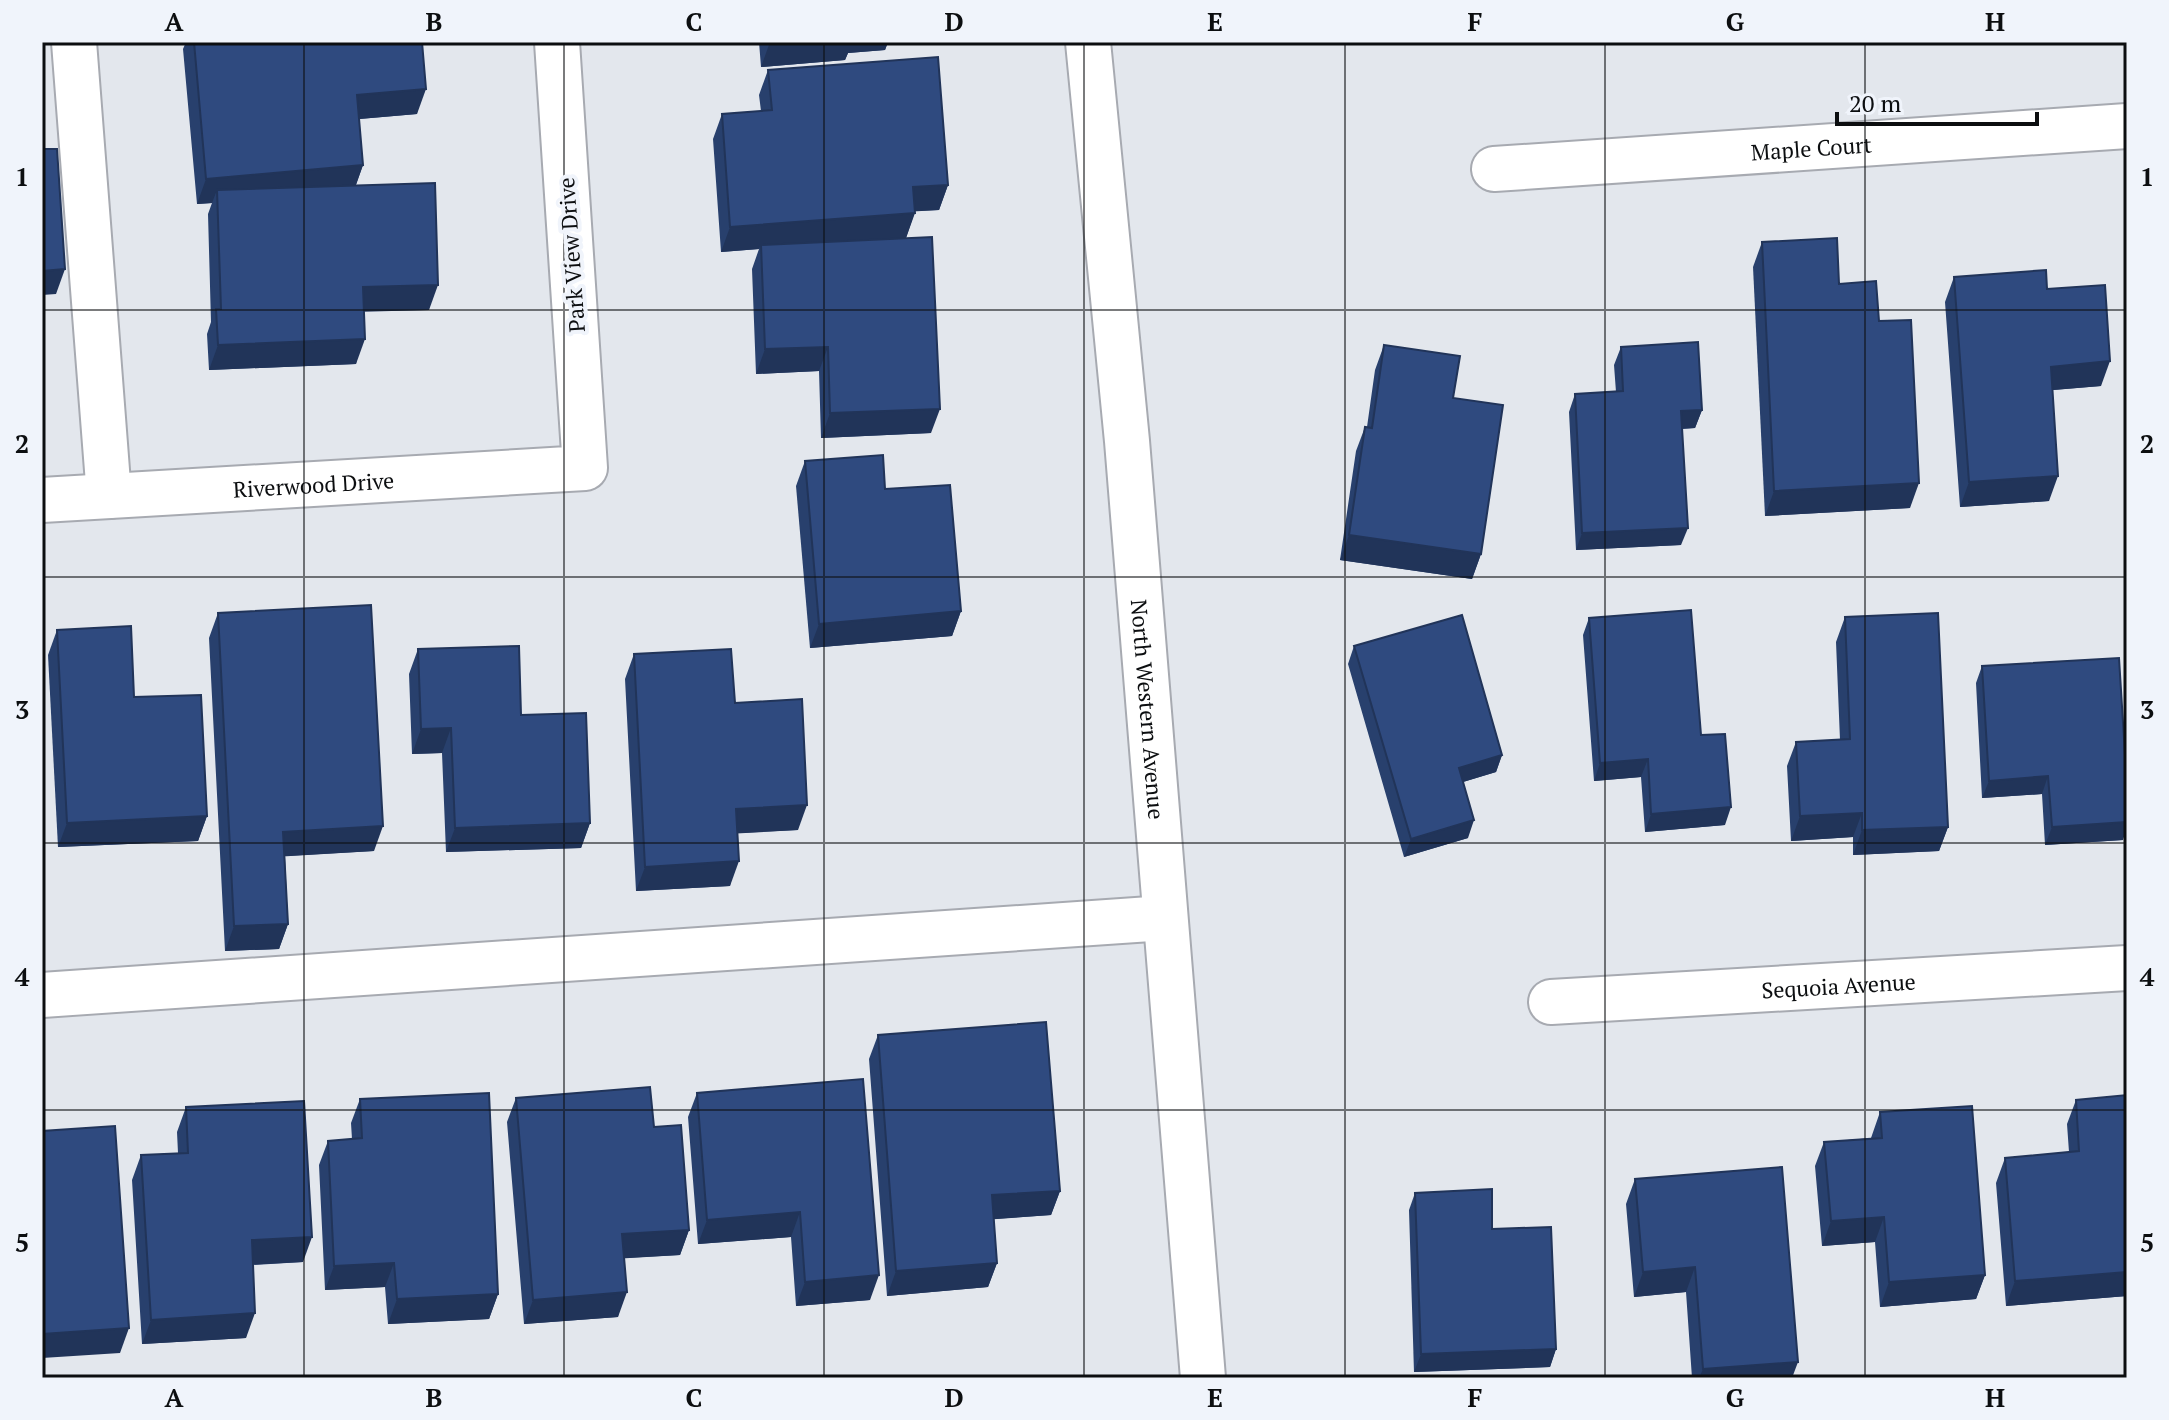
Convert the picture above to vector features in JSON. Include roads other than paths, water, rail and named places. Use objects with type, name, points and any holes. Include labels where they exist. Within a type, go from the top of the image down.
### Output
[{"type":"street","points":[[74,42],[109,496]]},
{"type":"street","name":"Park View Drive","points":[[557,42],[585,468]]},
{"type":"street","name":"North Western Avenue","points":[[1088,42],[1127,441],[1203,1378]]},
{"type":"street","name":"Maple Court","points":[[1494,169],[2127,126]]},
{"type":"street","name":"Riverwood Drive","points":[[42,500],[585,468]]},
{"type":"street","points":[[42,995],[1165,918]]},
{"type":"street","name":"Sequoia Avenue","points":[[1551,1002],[2127,968]]}]
